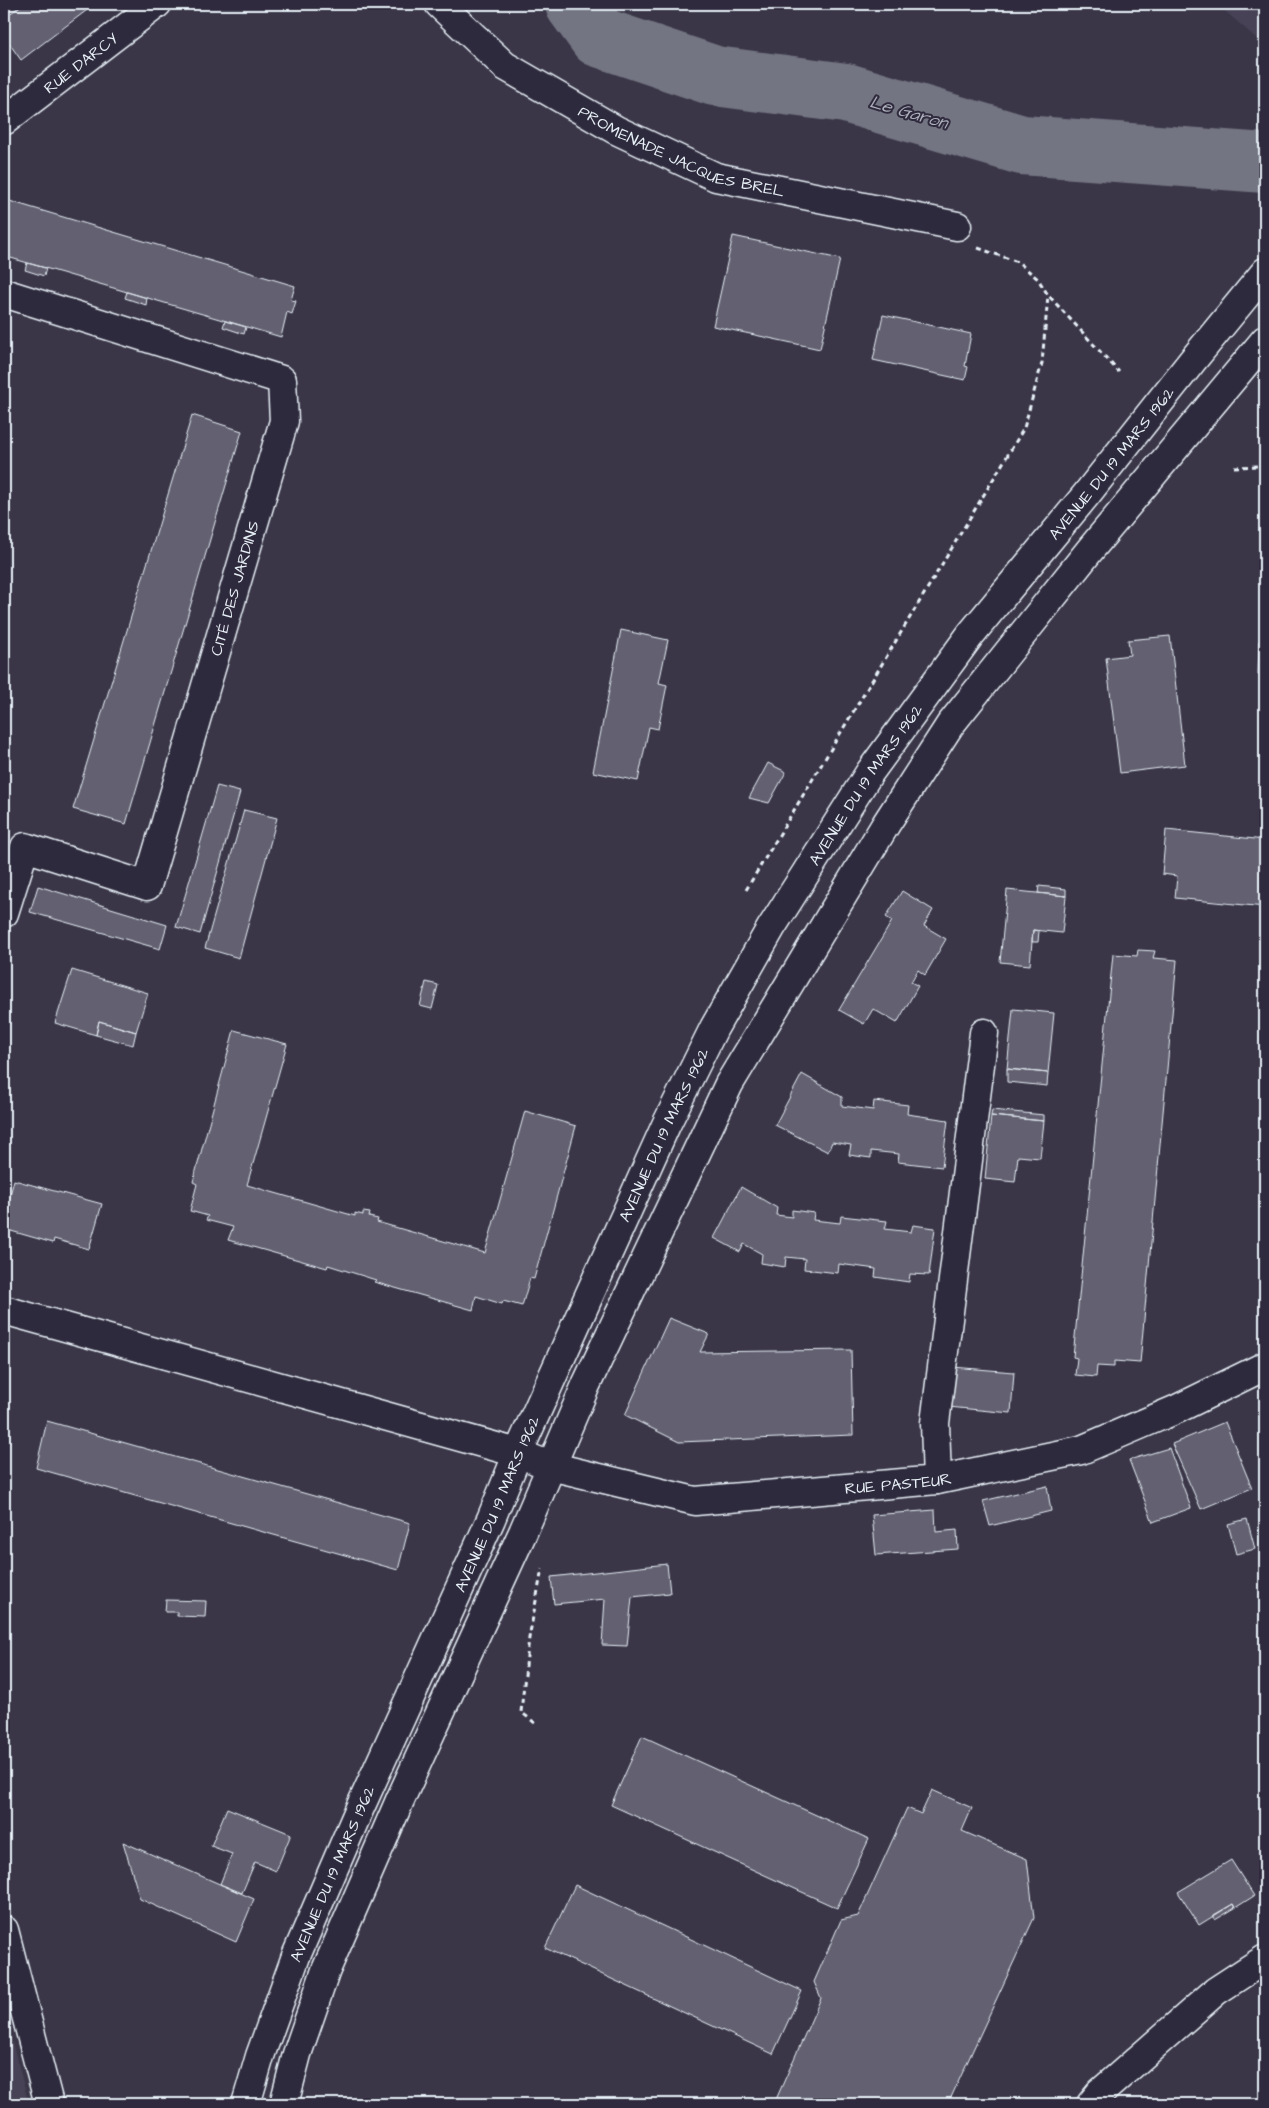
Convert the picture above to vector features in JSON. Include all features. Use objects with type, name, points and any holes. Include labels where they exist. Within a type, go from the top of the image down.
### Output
[{"type":"main road","name":"RUE DARCY","points":[[4,120],[157,4]]},
{"type":"main road","name":"PROMENADE JACQUES BREL","points":[[439,4],[505,66],[616,130],[716,177],[957,226]]},
{"type":"main road","name":"AVENUE DU 19 MARS 1962","points":[[246,2104],[260,2056],[296,1956],[359,1810],[666,1125],[714,1028],[771,928],[870,772],[971,634],[1086,495],[1192,360],[1265,272]]},
{"type":"main road","name":"CITÉ DES JARDINS","points":[[4,293],[282,380],[284,421],[147,886],[25,847],[4,913]]},
{"type":"main road","name":"AVENUE DU 19 MARS 1962","points":[[284,2104],[297,2054],[326,1970],[400,1800],[523,1532],[586,1385],[729,1084],[886,824],[950,725],[1090,550],[1265,340]]},
{"type":"main road","points":[[937,1480],[935,1423],[984,1033]]},
{"type":"main road","name":"RUE PASTEUR","points":[[4,1310],[518,1452],[550,1466],[695,1501],[937,1480],[1081,1450],[1177,1409],[1265,1366]]},
{"type":"main road","points":[[4,1930],[49,2104]]},
{"type":"main road","points":[[1092,2104],[1100,2093],[1216,1991],[1265,1959]]},
{"type":"path","points":[[957,226],[970,245],[1018,262],[1038,279],[1048,295],[1119,372]]},
{"type":"path","points":[[746,890],[1024,428],[1042,363],[1048,295]]},
{"type":"path","points":[[1234,467],[1259,466],[1265,461]]},
{"type":"path","points":[[535,1723],[521,1712],[529,1638],[544,1561]]},
{"type":"shaded area","points":[[1217,4],[1265,4],[1265,46]]},
{"type":"shaded area","points":[[4,2012],[29,2104],[4,2104]]},
{"type":"building","points":[[23,4],[95,4],[21,60],[4,36],[4,18]]},
{"type":"building","points":[[6,200],[295,286],[291,300],[296,301],[292,314],[287,312],[281,337],[4,256],[4,208]]},
{"type":"building","points":[[733,236],[840,259],[820,349],[713,326]]},
{"type":"building","points":[[27,263],[46,268],[44,276],[25,270]]},
{"type":"building","points":[[127,292],[147,298],[146,305],[125,298]]},
{"type":"building","points":[[883,315],[971,334],[965,366],[968,367],[965,380],[873,360]]},
{"type":"building","points":[[225,321],[246,327],[244,334],[223,327]]},
{"type":"building","points":[[192,415],[242,431],[126,824],[73,809]]},
{"type":"building","points":[[621,630],[668,640],[659,683],[667,685],[658,729],[649,727],[638,781],[593,772]]},
{"type":"building","points":[[1170,636],[1185,765],[1120,773],[1106,658],[1130,655],[1128,640]]},
{"type":"building","points":[[1259,641],[1265,641],[1265,675],[1258,675]]},
{"type":"building","points":[[768,763],[786,772],[769,803],[749,798]]},
{"type":"building","points":[[217,786],[240,792],[200,934],[176,927]]},
{"type":"building","points":[[244,810],[277,818],[239,958],[205,948]]},
{"type":"building","points":[[1166,830],[1265,840],[1265,907],[1175,898],[1177,876],[1162,874]]},
{"type":"building","points":[[38,886],[167,925],[160,949],[30,912]]},
{"type":"building","points":[[1039,886],[1066,889],[1066,896],[1038,893]]},
{"type":"building","points":[[1007,890],[1066,896],[1062,933],[1033,930],[1030,965],[1000,962]]},
{"type":"building","points":[[902,891],[933,910],[924,926],[946,939],[925,975],[918,970],[911,982],[918,986],[897,1023],[873,1009],[864,1024],[839,1010],[892,921],[886,917]]},
{"type":"building","points":[[1033,930],[1039,931],[1038,942],[1032,942]]},
{"type":"building","points":[[1138,950],[1155,951],[1153,958],[1177,960],[1140,1363],[1114,1361],[1114,1367],[1097,1366],[1096,1377],[1075,1375],[1077,1358],[1073,1357],[1113,954],[1137,956]]},
{"type":"building","points":[[72,970],[148,993],[136,1032],[99,1021],[96,1035],[55,1023]]},
{"type":"building","points":[[426,982],[438,985],[432,1009],[420,1006]]},
{"type":"building","points":[[1013,1009],[1054,1013],[1048,1073],[1007,1069]]},
{"type":"building","points":[[99,1021],[136,1032],[133,1045],[96,1035]]},
{"type":"building","points":[[234,1030],[287,1044],[247,1185],[355,1216],[355,1213],[363,1215],[363,1212],[370,1213],[369,1217],[378,1219],[377,1222],[485,1253],[525,1111],[576,1126],[534,1279],[530,1278],[522,1306],[503,1301],[502,1304],[476,1296],[473,1310],[374,1282],[376,1280],[328,1265],[327,1268],[228,1240],[233,1227],[206,1220],[208,1216],[190,1211],[197,1184],[193,1182]]},
{"type":"building","points":[[1007,1069],[1048,1073],[1047,1086],[1007,1082]]},
{"type":"building","points":[[802,1074],[842,1097],[842,1106],[873,1110],[874,1101],[908,1105],[907,1114],[948,1120],[942,1167],[898,1162],[899,1154],[871,1151],[871,1158],[849,1155],[851,1145],[832,1142],[828,1152],[775,1125]]},
{"type":"building","points":[[992,1110],[1044,1115],[1044,1121],[991,1116]]},
{"type":"building","points":[[991,1116],[1044,1121],[1040,1158],[1018,1156],[1015,1182],[985,1179]]},
{"type":"building","points":[[14,1180],[102,1204],[89,1249],[54,1239],[53,1243],[4,1229],[4,1218]]},
{"type":"building","points":[[741,1187],[777,1208],[776,1215],[792,1217],[792,1210],[814,1213],[813,1220],[840,1223],[841,1216],[887,1221],[885,1229],[911,1232],[913,1225],[935,1228],[929,1275],[910,1274],[909,1282],[875,1277],[876,1269],[839,1264],[838,1273],[804,1269],[805,1259],[786,1257],[785,1267],[761,1263],[762,1254],[744,1244],[740,1252],[714,1238]]},
{"type":"building","points":[[669,1318],[709,1334],[700,1352],[851,1350],[853,1435],[679,1442],[625,1415]]},
{"type":"building","points":[[952,1367],[1014,1372],[1011,1413],[948,1407]]},
{"type":"building","points":[[4,1417],[10,1419],[4,1440]]},
{"type":"building","points":[[47,1421],[410,1523],[398,1570],[36,1468]]},
{"type":"building","points":[[1225,1422],[1252,1488],[1201,1509],[1172,1444]]},
{"type":"building","points":[[1169,1448],[1191,1508],[1153,1522],[1129,1460]]},
{"type":"building","points":[[1047,1486],[1051,1511],[990,1526],[983,1501]]},
{"type":"building","points":[[935,1510],[936,1532],[957,1530],[958,1549],[876,1555],[872,1515]]},
{"type":"building","points":[[1247,1519],[1255,1549],[1236,1554],[1228,1524]]},
{"type":"building","points":[[667,1564],[670,1593],[632,1597],[627,1646],[602,1645],[605,1599],[554,1604],[551,1577]]},
{"type":"building","points":[[166,1600],[206,1601],[205,1617],[177,1616],[177,1612],[165,1612]]},
{"type":"building","points":[[1265,1605],[1265,1618],[1260,1607]]},
{"type":"building","points":[[642,1736],[869,1839],[837,1908],[611,1805]]},
{"type":"building","points":[[932,1790],[972,1808],[962,1831],[1027,1859],[1034,1918],[948,2104],[774,2104],[821,1998],[814,1982],[841,1920],[858,1916],[907,1808],[921,1814]]},
{"type":"building","points":[[227,1808],[291,1834],[276,1871],[255,1862],[242,1893],[220,1884],[232,1854],[211,1846]]},
{"type":"building","points":[[123,1842],[254,1899],[236,1942],[140,1899]]},
{"type":"building","points":[[1231,1860],[1254,1896],[1235,1908],[1233,1904],[1199,1925],[1178,1892]]},
{"type":"building","points":[[575,1885],[802,1991],[773,2054],[545,1948]]},
{"type":"building","points":[[1233,1904],[1235,1908],[1215,1920],[1212,1916]]},
{"type":"waterway","name":"Le Garon","points":[[575,4],[599,37],[715,76],[846,93],[1022,145],[1265,163]]}]
